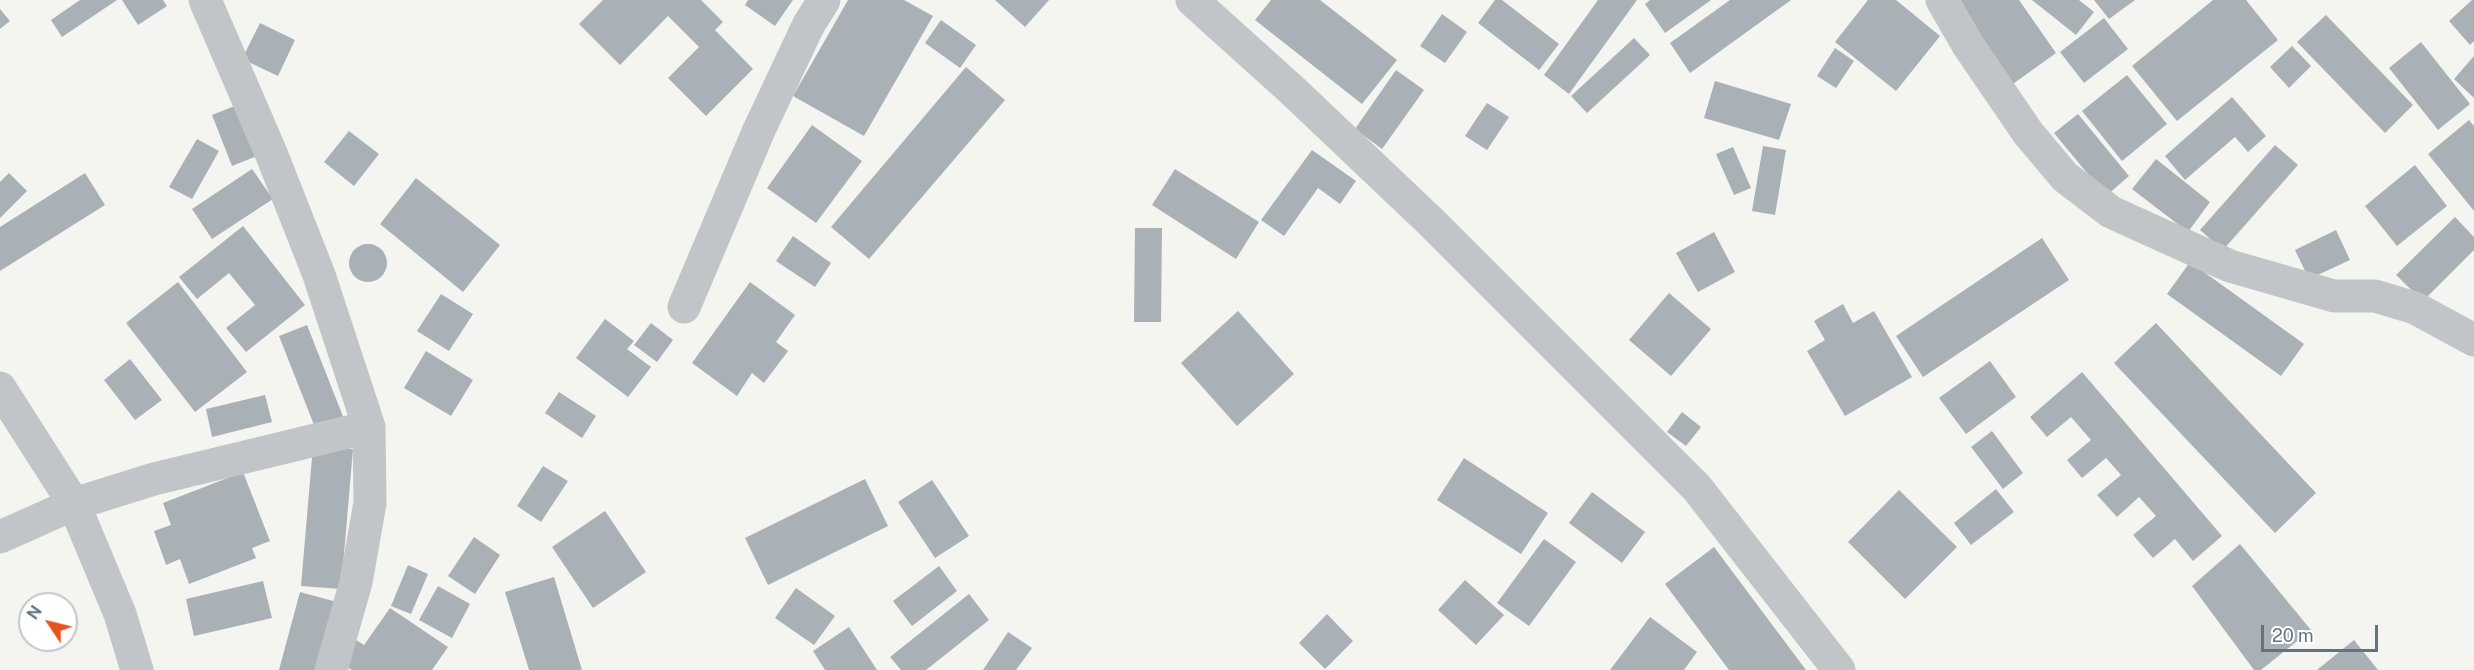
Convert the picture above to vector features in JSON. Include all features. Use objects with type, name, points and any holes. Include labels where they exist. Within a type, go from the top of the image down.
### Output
[{"type":"street","points":[[204,0],[271,153],[319,275],[369,427],[370,502],[356,582],[331,670]]},
{"type":"street","points":[[684,307],[759,130],[808,26],[824,0]]},
{"type":"street","points":[[1192,0],[1293,91],[1430,221],[1697,488],[1839,670]]},
{"type":"street","points":[[1942,0],[1968,45],[2028,133],[2065,177],[2111,212],[2230,266],[2334,296],[2375,296],[2415,308],[2474,340]]},
{"type":"street","points":[[0,388],[74,504],[120,614],[137,670]]},
{"type":"street","points":[[0,537],[74,504],[154,479],[369,427]]},
{"type":"building","points":[[80,0],[117,0],[62,37],[51,20]]},
{"type":"building","points":[[122,0],[163,0],[167,6],[138,25]]},
{"type":"building","points":[[603,0],[701,0],[723,22],[715,30],[753,69],[706,116],[668,78],[699,47],[668,16],[620,65],[579,24]]},
{"type":"building","points":[[748,0],[793,0],[775,26],[745,5]]},
{"type":"building","points":[[848,0],[904,0],[933,16],[864,136],[793,96]]},
{"type":"building","points":[[995,0],[1049,0],[1025,27]]},
{"type":"building","points":[[1271,0],[1320,0],[1397,60],[1362,104],[1255,20]]},
{"type":"building","points":[[1495,0],[1502,0],[1559,44],[1539,70],[1478,23]]},
{"type":"building","points":[[1598,0],[1637,0],[1569,94],[1544,75]]},
{"type":"building","points":[[1650,0],[1711,0],[1665,33],[1645,4]]},
{"type":"building","points":[[1730,0],[1791,0],[1690,73],[1670,43]]},
{"type":"building","points":[[1868,0],[1896,0],[1940,36],[1896,91],[1835,42]]},
{"type":"building","points":[[1949,0],[2019,0],[2056,53],[2010,86]]},
{"type":"building","points":[[2032,0],[2079,0],[2094,12],[2076,35]]},
{"type":"building","points":[[2094,0],[2135,0],[2109,19]]},
{"type":"building","points":[[2213,0],[2246,0],[2278,40],[2177,121],[2132,66]]},
{"type":"building","points":[[2474,0],[2474,41],[2470,45],[2449,21]]},
{"type":"building","points":[[0,9],[10,21],[0,29]]},
{"type":"building","points":[[1442,14],[1467,32],[1445,63],[1420,46]]},
{"type":"building","points":[[2326,15],[2413,105],[2385,133],[2297,42]]},
{"type":"building","points":[[2104,18],[2128,49],[2084,83],[2060,52]]},
{"type":"building","points":[[941,20],[976,45],[960,68],[925,43]]},
{"type":"building","points":[[260,23],[295,40],[278,76],[242,59]]},
{"type":"building","points":[[1634,38],[1650,55],[1587,113],[1571,96]]},
{"type":"building","points":[[2421,42],[2470,104],[2438,130],[2389,68]]},
{"type":"building","points":[[2292,46],[2311,66],[2289,88],[2270,67]]},
{"type":"building","points":[[1835,48],[1854,61],[1836,88],[1817,76]]},
{"type":"building","points":[[2474,56],[2474,98],[2454,79]]},
{"type":"building","points":[[966,67],[1005,100],[869,259],[831,227]]},
{"type":"building","points":[[1396,70],[1424,90],[1382,149],[1355,129]]},
{"type":"building","points":[[2127,75],[2167,124],[2122,161],[2082,111]]},
{"type":"building","points":[[1715,81],[1791,104],[1779,140],[1704,118]]},
{"type":"building","points":[[2232,97],[2266,136],[2248,152],[2235,137],[2185,180],[2165,156]]},
{"type":"building","points":[[1487,103],[1509,117],[1487,150],[1465,136]]},
{"type":"building","points":[[237,105],[257,156],[232,166],[212,115]]},
{"type":"building","points":[[2078,114],[2129,176],[2106,196],[2054,133]]},
{"type":"building","points":[[2469,120],[2474,126],[2474,211],[2428,154]]},
{"type":"building","points":[[812,125],[862,161],[816,223],[767,188]]},
{"type":"building","points":[[349,131],[379,154],[354,186],[324,162]]},
{"type":"building","points":[[197,139],[219,151],[192,199],[169,187]]},
{"type":"building","points":[[2275,145],[2298,165],[2223,250],[2200,230]]},
{"type":"building","points":[[1763,146],[1786,150],[1775,215],[1752,211]]},
{"type":"building","points":[[1733,147],[1751,188],[1734,195],[1716,154]]},
{"type":"building","points":[[1312,150],[1356,181],[1340,204],[1318,188],[1284,236],[1261,220]]},
{"type":"building","points":[[2156,159],[2210,202],[2188,232],[2132,189]]},
{"type":"building","points":[[2415,165],[2447,206],[2397,246],[2365,206]]},
{"type":"building","points":[[252,169],[273,199],[212,239],[192,209]]},
{"type":"building","points":[[1175,169],[1259,222],[1236,259],[1152,205]]},
{"type":"building","points":[[9,173],[27,191],[0,218],[0,182]]},
{"type":"building","points":[[85,173],[105,205],[0,271],[0,227]]},
{"type":"building","points":[[416,178],[500,245],[463,292],[380,224]]},
{"type":"building","points":[[2455,217],[2474,237],[2474,250],[2423,301],[2396,275]]},
{"type":"building","points":[[243,226],[305,305],[246,352],[226,328],[255,305],[229,273],[197,299],[179,277]]},
{"type":"building","points":[[1135,228],[1162,228],[1161,322],[1134,322]]},
{"type":"building","points":[[2336,230],[2350,260],[2309,279],[2295,250]]},
{"type":"building","points":[[1714,232],[1735,272],[1698,292],[1676,253]]},
{"type":"building","points":[[793,236],[831,263],[815,287],[776,261]]},
{"type":"building","points":[[2042,238],[2069,280],[1923,377],[1896,336]]},
{"type":"building","points":[[368,244],[382,249],[387,263],[382,277],[368,282],[354,277],[349,263],[354,249]]},
{"type":"building","points":[[2190,262],[2304,344],[2281,376],[2167,294]]},
{"type":"building","points":[[178,282],[247,372],[195,412],[126,323]]},
{"type":"building","points":[[750,282],[795,315],[776,342],[788,351],[764,383],[752,373],[737,396],[692,363]]},
{"type":"building","points":[[1669,293],[1711,329],[1671,376],[1629,340]]},
{"type":"building","points":[[441,294],[473,314],[449,351],[417,331]]},
{"type":"building","points":[[1843,304],[1853,323],[1874,311],[1912,377],[1845,416],[1807,351],[1825,340],[1814,321]]},
{"type":"building","points":[[1238,311],[1294,374],[1237,426],[1181,363]]},
{"type":"building","points":[[605,319],[634,341],[627,349],[651,367],[628,397],[576,358]]},
{"type":"building","points":[[651,323],[673,340],[657,362],[634,345]]},
{"type":"building","points":[[2156,323],[2316,493],[2275,533],[2114,363]]},
{"type":"building","points":[[307,325],[344,419],[316,430],[279,336]]},
{"type":"building","points":[[426,351],[473,380],[451,416],[404,388]]},
{"type":"building","points":[[130,359],[162,400],[135,420],[104,380]]},
{"type":"building","points":[[1990,361],[2016,397],[1966,434],[1939,398]]},
{"type":"building","points":[[2082,372],[2222,536],[2193,561],[2175,539],[2153,558],[2133,535],[2156,516],[2139,497],[2117,517],[2097,495],[2121,475],[2106,458],[2082,478],[2067,460],[2091,440],[2071,417],[2047,437],[2030,417]]},
{"type":"building","points":[[559,392],[596,416],[582,438],[545,413]]},
{"type":"building","points":[[265,395],[272,422],[212,437],[206,409]]},
{"type":"building","points":[[1682,412],[1701,427],[1686,446],[1667,432]]},
{"type":"building","points":[[1992,431],[2023,473],[2003,489],[1971,447]]},
{"type":"building","points":[[313,446],[353,449],[341,589],[301,586]]},
{"type":"building","points":[[1464,458],[1548,513],[1521,554],[1437,500]]},
{"type":"building","points":[[543,466],[568,481],[541,522],[517,506]]},
{"type":"building","points":[[243,472],[270,541],[252,548],[256,558],[189,584],[180,559],[166,565],[154,531],[171,525],[163,503]]},
{"type":"building","points":[[865,479],[888,526],[768,585],[745,538]]},
{"type":"building","points":[[932,480],[969,536],[935,558],[898,502]]},
{"type":"building","points":[[1996,489],[2014,512],[1971,545],[1954,523]]},
{"type":"building","points":[[1899,490],[1957,547],[1905,599],[1848,542]]},
{"type":"building","points":[[1592,492],[1645,532],[1622,563],[1569,523]]},
{"type":"building","points":[[605,511],[646,572],[593,608],[552,547]]},
{"type":"building","points":[[474,537],[500,555],[475,594],[448,576]]},
{"type":"building","points":[[1544,539],[1576,562],[1529,626],[1497,603]]},
{"type":"building","points":[[2240,544],[2311,630],[2261,670],[2254,670],[2192,586]]},
{"type":"building","points":[[1714,547],[1806,670],[1729,670],[1665,584]]},
{"type":"building","points":[[408,565],[428,574],[411,614],[391,606]]},
{"type":"building","points":[[939,566],[957,591],[912,626],[893,601]]},
{"type":"building","points":[[554,577],[582,670],[529,670],[505,592]]},
{"type":"building","points":[[1465,580],[1504,615],[1476,645],[1438,610]]},
{"type":"building","points":[[263,581],[272,618],[194,636],[186,599]]},
{"type":"building","points":[[438,586],[470,604],[452,638],[419,620]]},
{"type":"building","points":[[796,588],[835,616],[814,645],[775,618]]},
{"type":"building","points":[[300,592],[337,602],[318,670],[279,670]]},
{"type":"building","points":[[969,594],[989,620],[926,670],[901,670],[890,657]]},
{"type":"building","points":[[390,608],[448,647],[432,670],[352,670],[338,661],[353,638],[364,645]]},
{"type":"building","points":[[1327,614],[1353,641],[1325,669],[1299,643]]},
{"type":"building","points":[[1650,617],[1697,652],[1684,670],[1610,670]]},
{"type":"building","points":[[849,627],[877,670],[825,670],[813,651]]},
{"type":"building","points":[[1008,632],[1032,648],[1016,670],[983,670]]},
{"type":"building","points":[[2354,640],[2378,670],[2317,670]]}]
